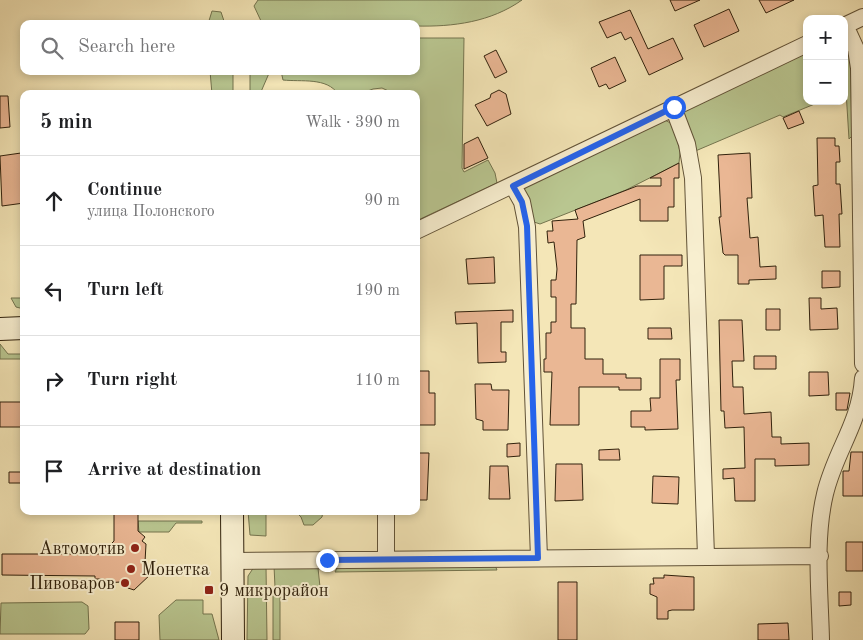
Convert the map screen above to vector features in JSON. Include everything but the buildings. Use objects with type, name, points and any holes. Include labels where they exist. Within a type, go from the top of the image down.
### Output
[{"type":"main road","points":[[0,329],[20,328]]},
{"type":"main road","points":[[232,515],[234,640]]},
{"type":"street","points":[[848,24],[863,17]]},
{"type":"street","points":[[848,33],[856,50],[860,68],[863,364]]},
{"type":"street","points":[[420,229],[803,46]]},
{"type":"street","points":[[674,107],[687,144],[693,178],[706,556]]},
{"type":"street","points":[[513,186],[522,202],[527,226],[538,558]]},
{"type":"street","points":[[821,640],[820,556],[828,524],[828,482],[858,415],[863,378]]},
{"type":"street","points":[[386,515],[386,559]]},
{"type":"street","points":[[233,561],[820,556]]},
{"type":"green space","points":[[258,0],[522,0],[498,13],[471,22],[430,26],[420,26],[420,20],[261,20],[254,6]]},
{"type":"green space","points":[[212,11],[221,12],[224,20],[209,20]]},
{"type":"green space","points":[[420,38],[464,38],[462,168],[464,172],[488,160],[495,173],[497,183],[420,219],[420,90],[386,90],[382,88],[370,90],[334,90],[321,83],[283,80],[282,75],[420,75]]},
{"type":"green space","points":[[803,53],[803,105],[812,105],[783,117],[780,115],[693,152],[683,118],[684,109]]},
{"type":"green space","points":[[848,53],[854,70],[854,134],[849,139],[847,105]]},
{"type":"green space","points":[[210,75],[233,75],[233,90],[212,90]]},
{"type":"green space","points":[[250,75],[268,75],[262,90],[250,90]]},
{"type":"green space","points":[[663,119],[674,125],[680,152],[679,163],[626,190],[540,224],[534,222],[523,194],[526,185]]},
{"type":"green space","points":[[11,298],[20,298],[20,308],[16,307]]},
{"type":"green space","points":[[0,344],[8,354],[20,354],[20,359],[0,359]]},
{"type":"green space","points":[[248,515],[266,515],[266,536],[250,535]]},
{"type":"green space","points":[[299,515],[322,515],[313,525],[304,525]]},
{"type":"green space","points":[[138,521],[202,521],[202,523],[176,523],[169,532],[139,532]]},
{"type":"green space","points":[[494,563],[497,570],[335,572],[339,564]]},
{"type":"green space","points":[[266,566],[267,640],[247,640],[248,576],[254,567]]},
{"type":"green space","points":[[274,566],[318,568],[320,587],[275,587]]},
{"type":"green space","points":[[273,594],[280,594],[280,640],[273,640]]},
{"type":"green space","points":[[176,600],[203,600],[203,614],[212,614],[219,640],[160,640],[159,615]]},
{"type":"green space","points":[[82,602],[88,606],[89,629],[85,634],[0,634],[1,603]]},
{"type":"place","name":"Автомотив","points":[[135,548]]},
{"type":"place","name":"Монетка","points":[[131,569]]},
{"type":"place","name":"Пивоваров","points":[[125,583]]},
{"type":"place","name":"9 микрорайон","points":[[209,590]]},
{"type":"route","points":[[327,560],[538,558],[527,226],[522,202],[513,186],[674,107]]}]
